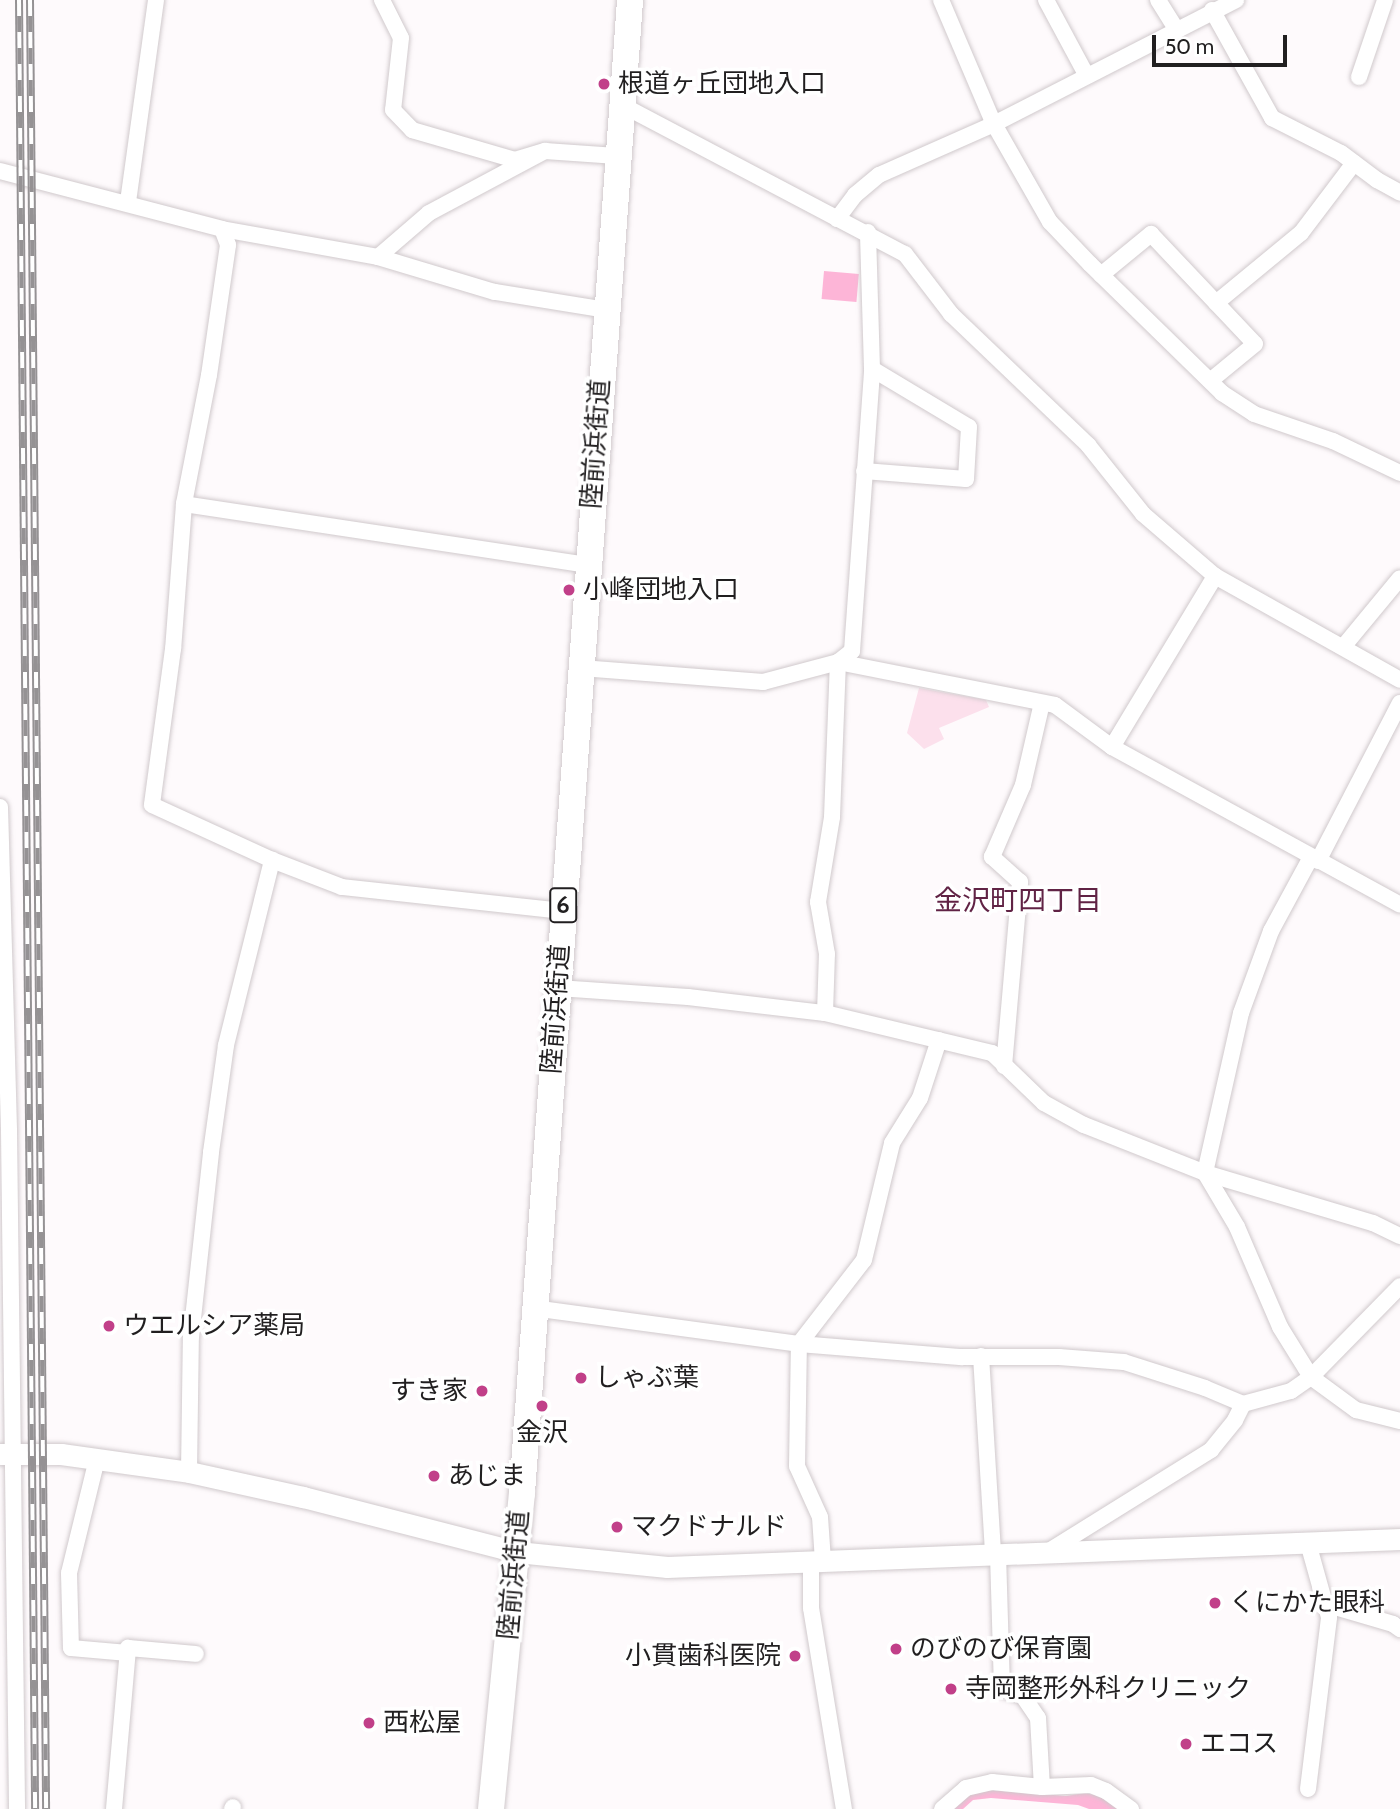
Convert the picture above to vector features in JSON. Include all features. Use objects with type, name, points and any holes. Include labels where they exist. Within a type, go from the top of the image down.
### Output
[{"type":"highway","name":"陸前浜街道","points":[[491,1809],[517,1552],[630,0]]},
{"type":"street","points":[[128,202],[156,0]]},
{"type":"street","points":[[382,0],[401,38],[393,110],[412,130],[515,160],[545,151],[617,156]]},
{"type":"street","points":[[941,0],[994,124],[1050,222],[1101,275],[1210,381],[1254,414],[1334,441],[1400,472]]},
{"type":"street","points":[[1046,0],[1087,76]]},
{"type":"street","points":[[1157,0],[1177,30]]},
{"type":"street","points":[[837,219],[855,195],[879,175],[994,124],[1212,10],[1237,0]]},
{"type":"street","points":[[1359,77],[1385,0]]},
{"type":"street","points":[[1212,10],[1272,118],[1341,153],[1400,193]]},
{"type":"street","points":[[622,105],[905,254],[951,314],[1088,445],[1143,514],[1215,576],[1400,680]]},
{"type":"street","points":[[378,257],[429,213],[545,151]]},
{"type":"street","points":[[1216,303],[1301,233],[1354,163]]},
{"type":"street","points":[[0,171],[128,202],[222,229],[378,257],[495,292],[606,310]]},
{"type":"street","points":[[222,229],[228,245],[209,375],[184,505],[173,649],[152,805],[272,860],[342,887],[562,911]]},
{"type":"street","points":[[581,668],[763,682],[838,662],[852,651],[872,369],[867,232]]},
{"type":"street","points":[[1101,275],[1151,234],[1255,344],[1210,381]]},
{"type":"street","points":[[864,471],[966,479],[969,427],[872,369]]},
{"type":"street","points":[[184,505],[587,565]]},
{"type":"street","points":[[1112,747],[1215,576]]},
{"type":"street","points":[[1343,647],[1400,578]]},
{"type":"street","points":[[838,662],[1055,705],[1112,747],[1400,905]]},
{"type":"street","points":[[825,1013],[827,954],[818,902],[832,817],[838,662]]},
{"type":"street","points":[[1004,1066],[1020,882],[992,857],[1023,785],[1042,703]]},
{"type":"street","points":[[1400,703],[1271,931],[1241,1013],[1205,1173],[1237,1227],[1280,1327],[1311,1377],[1356,1410],[1400,1421]]},
{"type":"street","points":[[0,807],[2,806],[9,1131],[8,1696],[18,1809]]},
{"type":"street","points":[[189,1472],[191,1337],[211,1152],[226,1045],[272,860]]},
{"type":"street","points":[[558,988],[688,997],[825,1013],[992,1053],[1004,1066],[1023,1079],[1044,1103],[1084,1125],[1205,1173],[1328,1208],[1373,1223],[1400,1236]]},
{"type":"street","points":[[844,1809],[811,1608],[820,1517],[797,1466],[799,1344],[864,1260],[892,1143],[920,1098],[939,1040]]},
{"type":"street","points":[[533,1308],[799,1344],[1124,1362],[1205,1388],[1244,1404],[1290,1391],[1311,1377],[1400,1286]]},
{"type":"street","points":[[981,1356],[1002,1689],[1023,1696],[1038,1718],[1042,1787]]},
{"type":"street","points":[[1047,1552],[1210,1450],[1235,1420],[1244,1404]]},
{"type":"street","points":[[7,1454],[61,1454],[189,1472],[303,1497],[517,1552],[667,1567],[1400,1539]]},
{"type":"street","points":[[97,1459],[69,1573],[71,1648],[128,1653]]},
{"type":"street","points":[[1308,1542],[1329,1617],[1308,1789]]},
{"type":"street","points":[[1325,1604],[1400,1629]]},
{"type":"street","points":[[114,1809],[128,1648],[196,1654]]},
{"type":"street","points":[[942,1809],[966,1788],[992,1782],[1042,1787],[1091,1785],[1115,1796],[1131,1809]]},
{"type":"shaded area","points":[[824,271],[859,274],[856,302],[822,299]]},
{"type":"shaded area","points":[[919,688],[986,700],[989,707],[939,728],[944,739],[924,749],[907,733]]},
{"type":"shaded area","points":[[977,1789],[1066,1796],[1085,1793],[1099,1796],[1119,1809],[1089,1809],[1078,1805],[991,1798],[973,1800],[963,1809],[949,1809]]},
{"type":"railway","points":[[19,0],[35,1809]]},
{"type":"railway","points":[[30,0],[46,1809]]},
{"type":"place","name":"根道ヶ丘団地入口","points":[[604,84]]},
{"type":"place","name":"小峰団地入口","points":[[569,590]]},
{"type":"place","name":"ウエルシア薬局","points":[[109,1326]]},
{"type":"place","name":"しゃぶ葉","points":[[581,1378]]},
{"type":"place","name":"すき家","points":[[482,1391]]},
{"type":"place","name":"金沢","points":[[542,1406]]},
{"type":"place","name":"あじま","points":[[434,1476]]},
{"type":"place","name":"マクドナルド","points":[[617,1527]]},
{"type":"place","name":"くにかた眼科","points":[[1215,1603]]},
{"type":"place","name":"のびのび保育園","points":[[896,1649]]},
{"type":"place","name":"小貫歯科医院","points":[[795,1656]]},
{"type":"place","name":"寺岡整形外科クリニック","points":[[951,1689]]},
{"type":"place","name":"西松屋","points":[[369,1723]]},
{"type":"place","name":"エコス","points":[[1186,1744]]},
{"type":"district","name":"金沢町四丁目","points":[[1018,900]]}]
